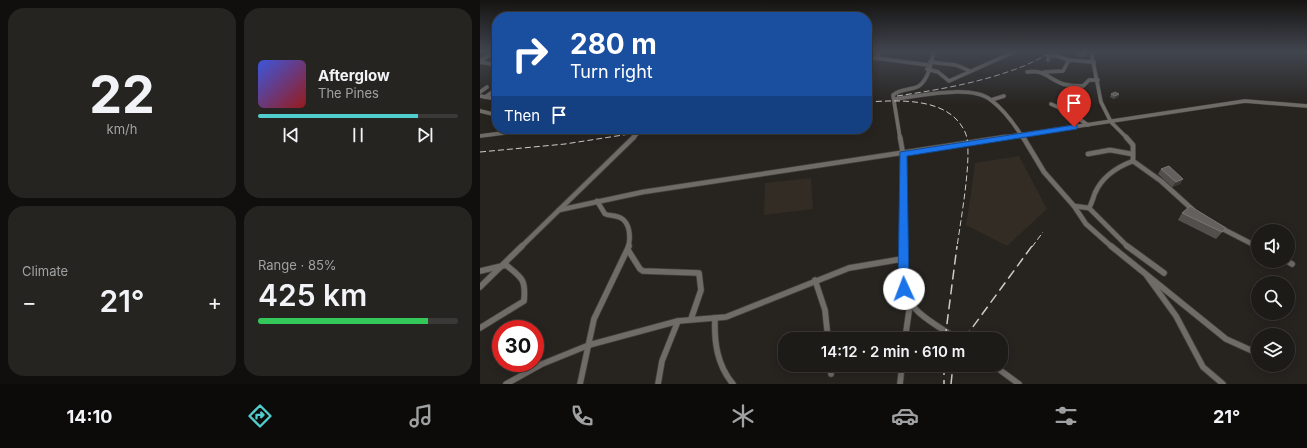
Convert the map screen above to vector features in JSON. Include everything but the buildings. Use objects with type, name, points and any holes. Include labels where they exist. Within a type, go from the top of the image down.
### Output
[{"type":"street","points":[[893,97],[900,91],[915,88],[921,84],[927,69]]},
{"type":"street","points":[[934,69],[949,81],[972,69]]},
{"type":"street","points":[[938,72],[942,69]]},
{"type":"street","points":[[964,69],[968,71],[973,69]]},
{"type":"street","points":[[1044,72],[1063,71],[1064,69]]},
{"type":"street","points":[[1096,69],[1101,102],[1110,122],[1132,143],[1134,147],[1132,154],[1133,161],[1161,181],[1182,202],[1200,214]]},
{"type":"street","points":[[1027,72],[1036,70],[1044,72],[1064,84],[1083,86],[1089,80],[1098,80]]},
{"type":"street","points":[[480,92],[487,87]]},
{"type":"street","points":[[482,97],[492,92]]},
{"type":"street","points":[[893,97],[959,92],[978,94],[991,100],[1015,125],[1020,136],[1044,172],[1074,206],[1086,224],[1108,244],[1226,339],[1251,350]]},
{"type":"street","points":[[991,100],[1004,96]]},
{"type":"street","points":[[482,97],[492,98]]},
{"type":"street","points":[[893,97],[903,154],[902,258],[904,289],[910,304],[906,332]]},
{"type":"street","points":[[560,210],[597,201],[672,188],[1245,101],[1307,106]]},
{"type":"street","points":[[1051,104],[1062,109],[1069,115],[1072,114],[1088,125]]},
{"type":"street","points":[[480,111],[492,114]]},
{"type":"street","points":[[480,136],[492,134]]},
{"type":"street","points":[[480,287],[637,134]]},
{"type":"street","points":[[1088,154],[1098,154],[1110,150],[1132,154]]},
{"type":"street","points":[[1089,208],[1095,192],[1106,177],[1115,170],[1133,161]]},
{"type":"street","points":[[580,384],[591,330],[616,270],[628,250],[630,234],[626,222],[620,216],[606,216],[602,212],[597,201]]},
{"type":"street","points":[[1074,206],[1089,208],[1128,247],[1164,274]]},
{"type":"street","points":[[1216,225],[1251,243]]},
{"type":"street","points":[[628,250],[640,269],[643,271],[674,271],[699,274],[700,290],[691,319]]},
{"type":"street","points":[[506,384],[542,364],[589,345],[678,321],[726,317],[815,280],[849,268],[902,258]]},
{"type":"street","points":[[480,271],[503,265],[522,278],[525,291],[524,301],[480,328]]},
{"type":"street","points":[[1144,272],[1176,316],[1203,368],[1223,384]]},
{"type":"street","points":[[815,280],[825,310],[827,332]]},
{"type":"street","points":[[910,304],[946,332]]},
{"type":"street","points":[[715,318],[714,338],[719,359],[727,378],[733,384]]},
{"type":"street","points":[[658,384],[662,361],[678,321]]},
{"type":"street","points":[[900,384],[901,372]]},
{"type":"street","points":[[1003,372],[1019,384]]},
{"type":"shaded area","points":[[1019,156],[1047,209],[1007,246],[966,225],[975,163]]},
{"type":"shaded area","points":[[811,178],[813,209],[764,215],[765,183]]},
{"type":"railway","points":[[897,96],[942,89],[1002,74],[1016,69]]},
{"type":"railway","points":[[872,102],[908,101],[936,107],[948,112],[958,121],[965,132],[968,154],[967,170],[957,247]]},
{"type":"railway","points":[[480,152],[565,144],[630,134]]},
{"type":"railway","points":[[1032,247],[1043,232]]},
{"type":"railway","points":[[946,332],[957,246]]},
{"type":"railway","points":[[969,332],[1032,246]]},
{"type":"railway","points":[[944,372],[944,384]]},
{"type":"railway","points":[[951,384],[952,372]]},
{"type":"route","points":[[904,289],[902,258],[903,154],[1074,127]]}]
